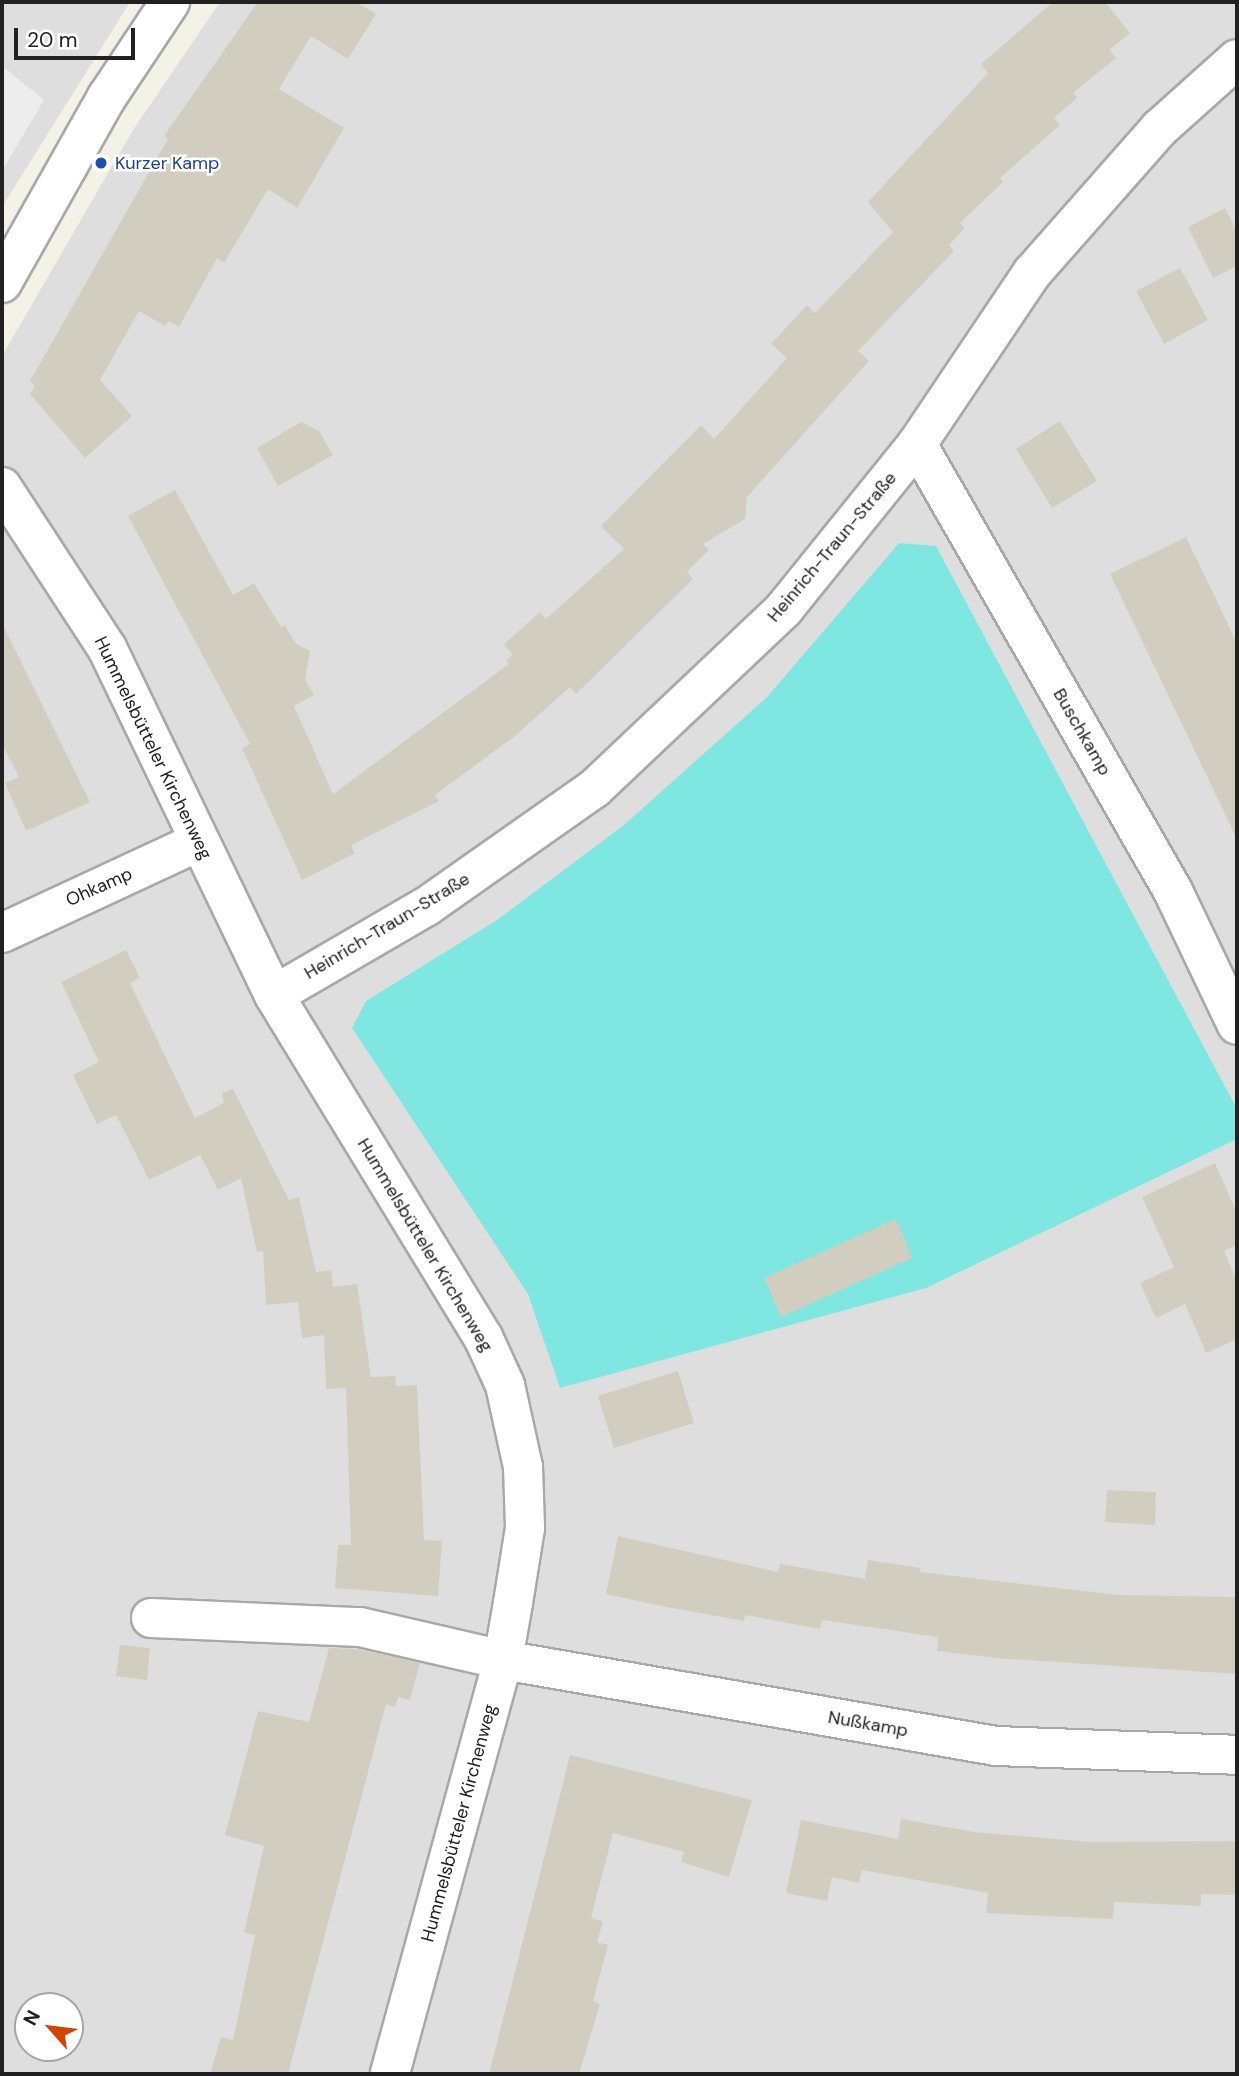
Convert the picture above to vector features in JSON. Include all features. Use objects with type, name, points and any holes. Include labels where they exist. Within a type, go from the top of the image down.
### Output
[{"type":"street","points":[[2,283],[107,97],[170,2]]},
{"type":"street","name":"Heinrich-Traun-Straße","points":[[274,995],[428,906],[595,788],[784,609],[917,444],[1032,273],[1160,128],[1237,59]]},
{"type":"street","name":"Buschkamp","points":[[917,444],[1173,891],[1237,1025]]},
{"type":"street","name":"Hummelsbütteler Kirchenweg","points":[[2,487],[107,648],[198,842],[274,995],[483,1337],[505,1385],[523,1467],[525,1528],[503,1660],[390,2074]]},
{"type":"street","name":"Ohkamp","points":[[2,933],[198,842]]},
{"type":"street","name":"Nußkamp","points":[[151,1618],[360,1627],[503,1660],[996,1746],[1237,1755]]},
{"type":"shaded area","points":[[2,2],[130,2],[2,207]]},
{"type":"shaded area","points":[[220,2],[1237,2],[1237,2074],[2,2074],[2,356],[133,130]]},
{"type":"shaded area","points":[[2,66],[44,100],[2,171]]},
{"type":"shaded area","points":[[899,543],[936,546],[1237,1109],[1237,1139],[926,1288],[560,1388],[528,1294],[352,1028],[366,1001],[497,920],[624,825],[767,697]]},
{"type":"building","points":[[258,2],[356,2],[376,14],[348,59],[311,36],[279,89],[344,128],[297,208],[268,189],[224,263],[217,258],[179,327],[168,321],[165,326],[139,311],[100,380],[132,416],[85,458],[30,394],[35,386],[30,381],[168,139],[164,136]]},
{"type":"building","points":[[1053,2],[1105,2],[1130,33],[1109,50],[1116,58],[1073,93],[1077,98],[1054,118],[1060,125],[1000,178],[1003,182],[960,223],[965,228],[949,245],[954,251],[858,351],[869,361],[747,497],[745,519],[703,544],[709,550],[687,572],[693,579],[576,694],[570,687],[515,736],[435,795],[439,801],[351,845],[355,853],[302,880],[242,748],[250,744],[128,516],[175,490],[233,595],[254,583],[281,627],[285,625],[296,644],[310,651],[305,679],[314,695],[294,706],[333,794],[509,664],[506,660],[513,655],[504,644],[540,612],[546,619],[624,549],[601,526],[701,425],[714,439],[787,358],[771,344],[807,305],[815,313],[893,232],[868,202],[988,73],[981,64]]},
{"type":"building","points":[[1225,208],[1237,232],[1237,266],[1213,278],[1188,227]]},
{"type":"building","points":[[1180,268],[1208,320],[1164,344],[1136,291]]},
{"type":"building","points":[[1060,421],[1097,481],[1052,508],[1016,449]]},
{"type":"building","points":[[301,422],[319,431],[333,455],[278,486],[257,448]]},
{"type":"building","points":[[1186,537],[1237,643],[1237,839],[1110,574]]},
{"type":"building","points":[[2,623],[90,802],[26,831],[5,783],[19,777],[2,744]]},
{"type":"building","points":[[126,950],[140,978],[130,983],[195,1118],[224,1103],[222,1093],[233,1089],[289,1200],[299,1197],[316,1272],[331,1270],[333,1287],[357,1284],[371,1377],[395,1376],[396,1386],[417,1385],[424,1540],[442,1541],[438,1596],[335,1588],[338,1545],[351,1545],[346,1388],[326,1389],[324,1335],[302,1338],[298,1302],[266,1305],[263,1251],[257,1252],[241,1178],[218,1190],[200,1155],[149,1180],[116,1115],[97,1124],[73,1075],[99,1062],[61,982]]},
{"type":"building","points":[[1215,1163],[1237,1213],[1237,1245],[1224,1251],[1237,1281],[1237,1339],[1206,1353],[1185,1304],[1156,1318],[1140,1283],[1174,1267],[1142,1197]]},
{"type":"building","points":[[896,1219],[912,1258],[781,1317],[764,1278]]},
{"type":"building","points":[[678,1371],[694,1423],[614,1448],[598,1396]]},
{"type":"building","points":[[1107,1490],[1156,1492],[1155,1525],[1105,1522]]},
{"type":"building","points":[[618,1536],[778,1572],[780,1564],[865,1579],[868,1560],[921,1568],[920,1572],[1118,1595],[1237,1597],[1237,1674],[996,1658],[937,1651],[938,1637],[822,1620],[820,1629],[745,1615],[744,1621],[606,1594]]},
{"type":"building","points":[[120,1645],[150,1648],[147,1680],[116,1676]]},
{"type":"building","points":[[329,1648],[357,1649],[420,1663],[410,1700],[398,1697],[395,1707],[386,1704],[288,2074],[210,2074],[221,2037],[233,2040],[255,1935],[244,1932],[264,1846],[225,1835],[258,1711],[309,1722]]},
{"type":"building","points":[[570,1755],[752,1800],[729,1877],[681,1862],[684,1852],[613,1833],[591,1918],[603,1922],[597,1942],[608,1945],[593,2001],[600,2004],[579,2074],[489,2074]]},
{"type":"building","points":[[901,1819],[974,1832],[1091,1842],[1237,1841],[1237,1895],[1201,1894],[1201,1906],[1114,1902],[1113,1919],[986,1913],[988,1893],[862,1870],[859,1883],[832,1877],[827,1901],[786,1893],[801,1820],[898,1839]]},
{"type":"place","name":"Kurzer Kamp","points":[[101,163]]}]
